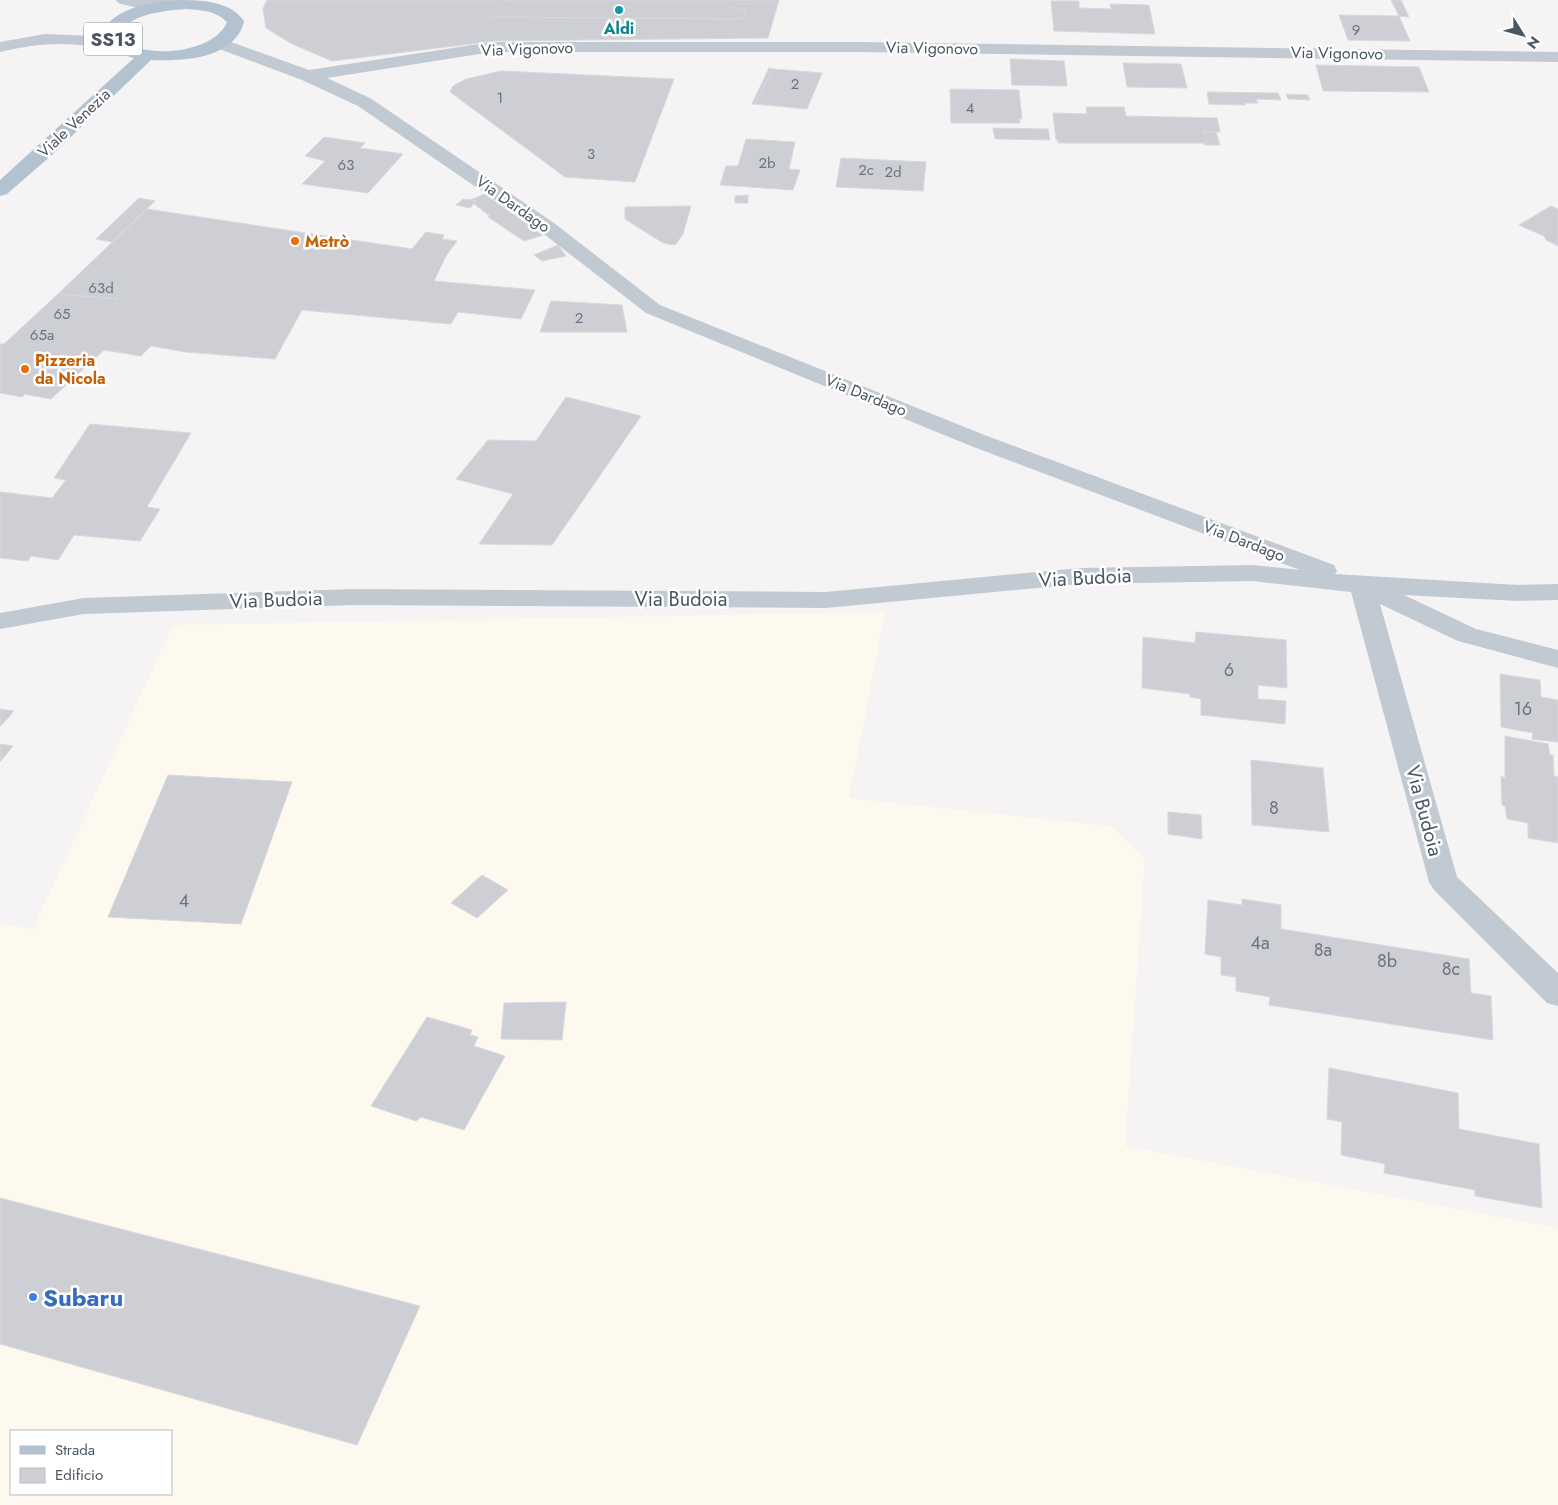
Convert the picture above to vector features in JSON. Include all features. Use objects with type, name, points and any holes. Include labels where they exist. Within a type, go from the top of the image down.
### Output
[{"type":"main road","name":"SS13","points":[[208,2],[230,14],[236,21],[235,29],[229,37],[220,43],[186,54],[147,55],[122,48],[114,42],[112,35],[114,28],[135,14],[169,5],[208,2]]},
{"type":"main road","name":"Viale Venezia","points":[[0,190],[46,150],[147,55]]},
{"type":"street","points":[[124,0],[152,6],[169,5]]},
{"type":"street","points":[[0,47],[16,42],[76,39],[122,48]]},
{"type":"street","name":"Via Dardago","points":[[220,43],[308,76],[364,102],[547,227],[653,309],[979,441],[1362,585],[1467,635],[1558,659]]},
{"type":"street","name":"Via Vigonovo","points":[[308,76],[492,47],[859,47],[1558,57]]},
{"type":"street","name":"Via Budoia","points":[[0,621],[84,606],[355,597],[826,600],[1080,576],[1253,573],[1362,585],[1518,593],[1558,592]]},
{"type":"street","name":"Via Budoia","points":[[1362,585],[1444,882],[1558,994]]},
{"type":"shaded area","points":[[885,612],[849,798],[1110,826],[1145,859],[1125,1146],[1558,1228],[1558,1505],[0,1505],[0,924],[33,929],[173,625]]},
{"type":"building","name":"Aldi","points":[[267,0],[779,0],[768,38],[495,41],[332,61],[292,44],[266,28],[263,9]]},
{"type":"building","name":"Aldi","points":[[506,0],[753,0],[752,4],[738,3],[734,9],[746,10],[743,19],[491,17]]},
{"type":"building","points":[[1391,0],[1401,0],[1409,17],[1399,16]]},
{"type":"building","points":[[1051,1],[1079,1],[1079,8],[1111,9],[1110,4],[1149,5],[1155,34],[1054,31]]},
{"type":"building","points":[[1339,15],[1399,16],[1410,41],[1348,40]]},
{"type":"building","points":[[1010,59],[1064,61],[1067,86],[1012,85]]},
{"type":"building","points":[[1123,63],[1181,64],[1187,88],[1127,87]]},
{"type":"building","points":[[1316,65],[1419,67],[1429,92],[1323,91]]},
{"type":"building","points":[[769,68],[773,69],[755,104],[752,104]]},
{"type":"building","points":[[773,69],[822,73],[807,109],[755,104]]},
{"type":"building","points":[[501,71],[674,79],[635,182],[565,177],[450,92],[453,86],[466,79]]},
{"type":"building","points":[[950,89],[1019,90],[1022,119],[1019,119],[1020,123],[951,123]]},
{"type":"building","points":[[1207,92],[1278,93],[1281,100],[1256,99],[1258,103],[1245,103],[1245,105],[1209,104]]},
{"type":"building","points":[[1286,94],[1308,95],[1310,100],[1288,99]]},
{"type":"building","points":[[1086,107],[1124,107],[1126,116],[1217,118],[1220,132],[1204,132],[1207,143],[1058,143],[1053,113],[1087,114]]},
{"type":"building","points":[[993,128],[1048,129],[1050,140],[995,139]]},
{"type":"building","points":[[1204,132],[1216,132],[1220,145],[1205,145],[1204,143],[1207,143]]},
{"type":"building","points":[[324,137],[365,143],[360,148],[403,154],[368,193],[302,184],[325,161],[305,156]]},
{"type":"building","points":[[746,139],[795,142],[789,169],[800,170],[793,190],[720,185],[726,166],[738,166]]},
{"type":"building","points":[[841,158],[926,162],[923,191],[836,187]]},
{"type":"building","points":[[485,194],[543,235],[524,241],[488,217],[490,216],[474,204],[476,201],[470,200]]},
{"type":"building","points":[[748,195],[748,203],[735,203],[735,196]]},
{"type":"building","points":[[139,198],[155,201],[112,242],[96,239]]},
{"type":"building","points":[[463,199],[476,201],[470,208],[456,205]]},
{"type":"building","points":[[691,206],[683,234],[676,244],[673,245],[663,243],[625,219],[625,207]]},
{"type":"building","points":[[1551,206],[1558,209],[1558,246],[1546,240],[1544,236],[1519,225]]},
{"type":"building","points":[[147,209],[412,249],[426,232],[444,235],[442,239],[457,241],[446,256],[434,281],[535,290],[521,319],[458,312],[451,324],[302,310],[275,359],[186,352],[151,346],[141,356],[104,350],[51,399],[24,394],[119,299],[58,294]]},
{"type":"building","points":[[558,245],[566,256],[542,261],[534,255]]},
{"type":"building","name":"Pizzeria da Nicola","points":[[58,294],[119,299],[22,397],[0,393],[0,344],[4,344]]},
{"type":"building","points":[[551,301],[622,305],[627,332],[540,332]]},
{"type":"building","points":[[566,397],[641,416],[552,545],[479,544],[513,494],[456,479],[488,440],[536,441]]},
{"type":"building","points":[[90,424],[191,433],[147,507],[160,509],[140,541],[74,535],[58,560],[31,556],[28,561],[0,558],[0,492],[52,498],[66,480],[54,478]]},
{"type":"building","points":[[1196,632],[1286,640],[1287,688],[1258,685],[1258,699],[1286,701],[1285,724],[1201,715],[1201,699],[1190,697],[1190,694],[1142,688],[1143,637],[1195,643]]},
{"type":"building","points":[[1500,674],[1540,680],[1541,697],[1558,700],[1558,742],[1532,739],[1533,733],[1501,727]]},
{"type":"building","points":[[0,709],[14,711],[0,727]]},
{"type":"building","points":[[1505,736],[1548,744],[1550,755],[1553,755],[1554,776],[1558,777],[1558,843],[1528,838],[1528,823],[1507,819],[1505,806],[1502,805],[1501,776],[1505,778]]},
{"type":"building","points":[[0,744],[13,746],[0,762]]},
{"type":"building","points":[[1251,760],[1323,768],[1329,832],[1252,825]]},
{"type":"building","points":[[168,775],[292,782],[241,924],[108,917]]},
{"type":"building","points":[[1168,812],[1201,815],[1202,839],[1168,834]]},
{"type":"building","points":[[482,875],[508,890],[477,918],[451,903]]},
{"type":"building","points":[[1242,899],[1281,905],[1281,929],[1469,959],[1471,993],[1491,996],[1493,1040],[1269,1005],[1270,997],[1236,991],[1236,977],[1221,975],[1221,957],[1205,954],[1208,900],[1242,905]]},
{"type":"building","points":[[566,1002],[562,1040],[501,1039],[504,1003]]},
{"type":"building","points":[[427,1017],[472,1030],[470,1035],[478,1037],[474,1046],[505,1056],[464,1130],[421,1117],[416,1121],[371,1106]]},
{"type":"building","points":[[1329,1068],[1458,1093],[1459,1129],[1539,1144],[1542,1208],[1475,1196],[1475,1190],[1384,1173],[1385,1164],[1341,1155],[1342,1122],[1327,1119]]},
{"type":"building","points":[[0,1198],[420,1306],[357,1445],[0,1344]]},
{"type":"place","name":"Aldi","points":[[619,10]]},
{"type":"place","name":"Metrò","points":[[295,241]]},
{"type":"place","name":"Pizzeria da Nicola","points":[[25,369]]},
{"type":"place","name":"Subaru","points":[[33,1297]]}]
